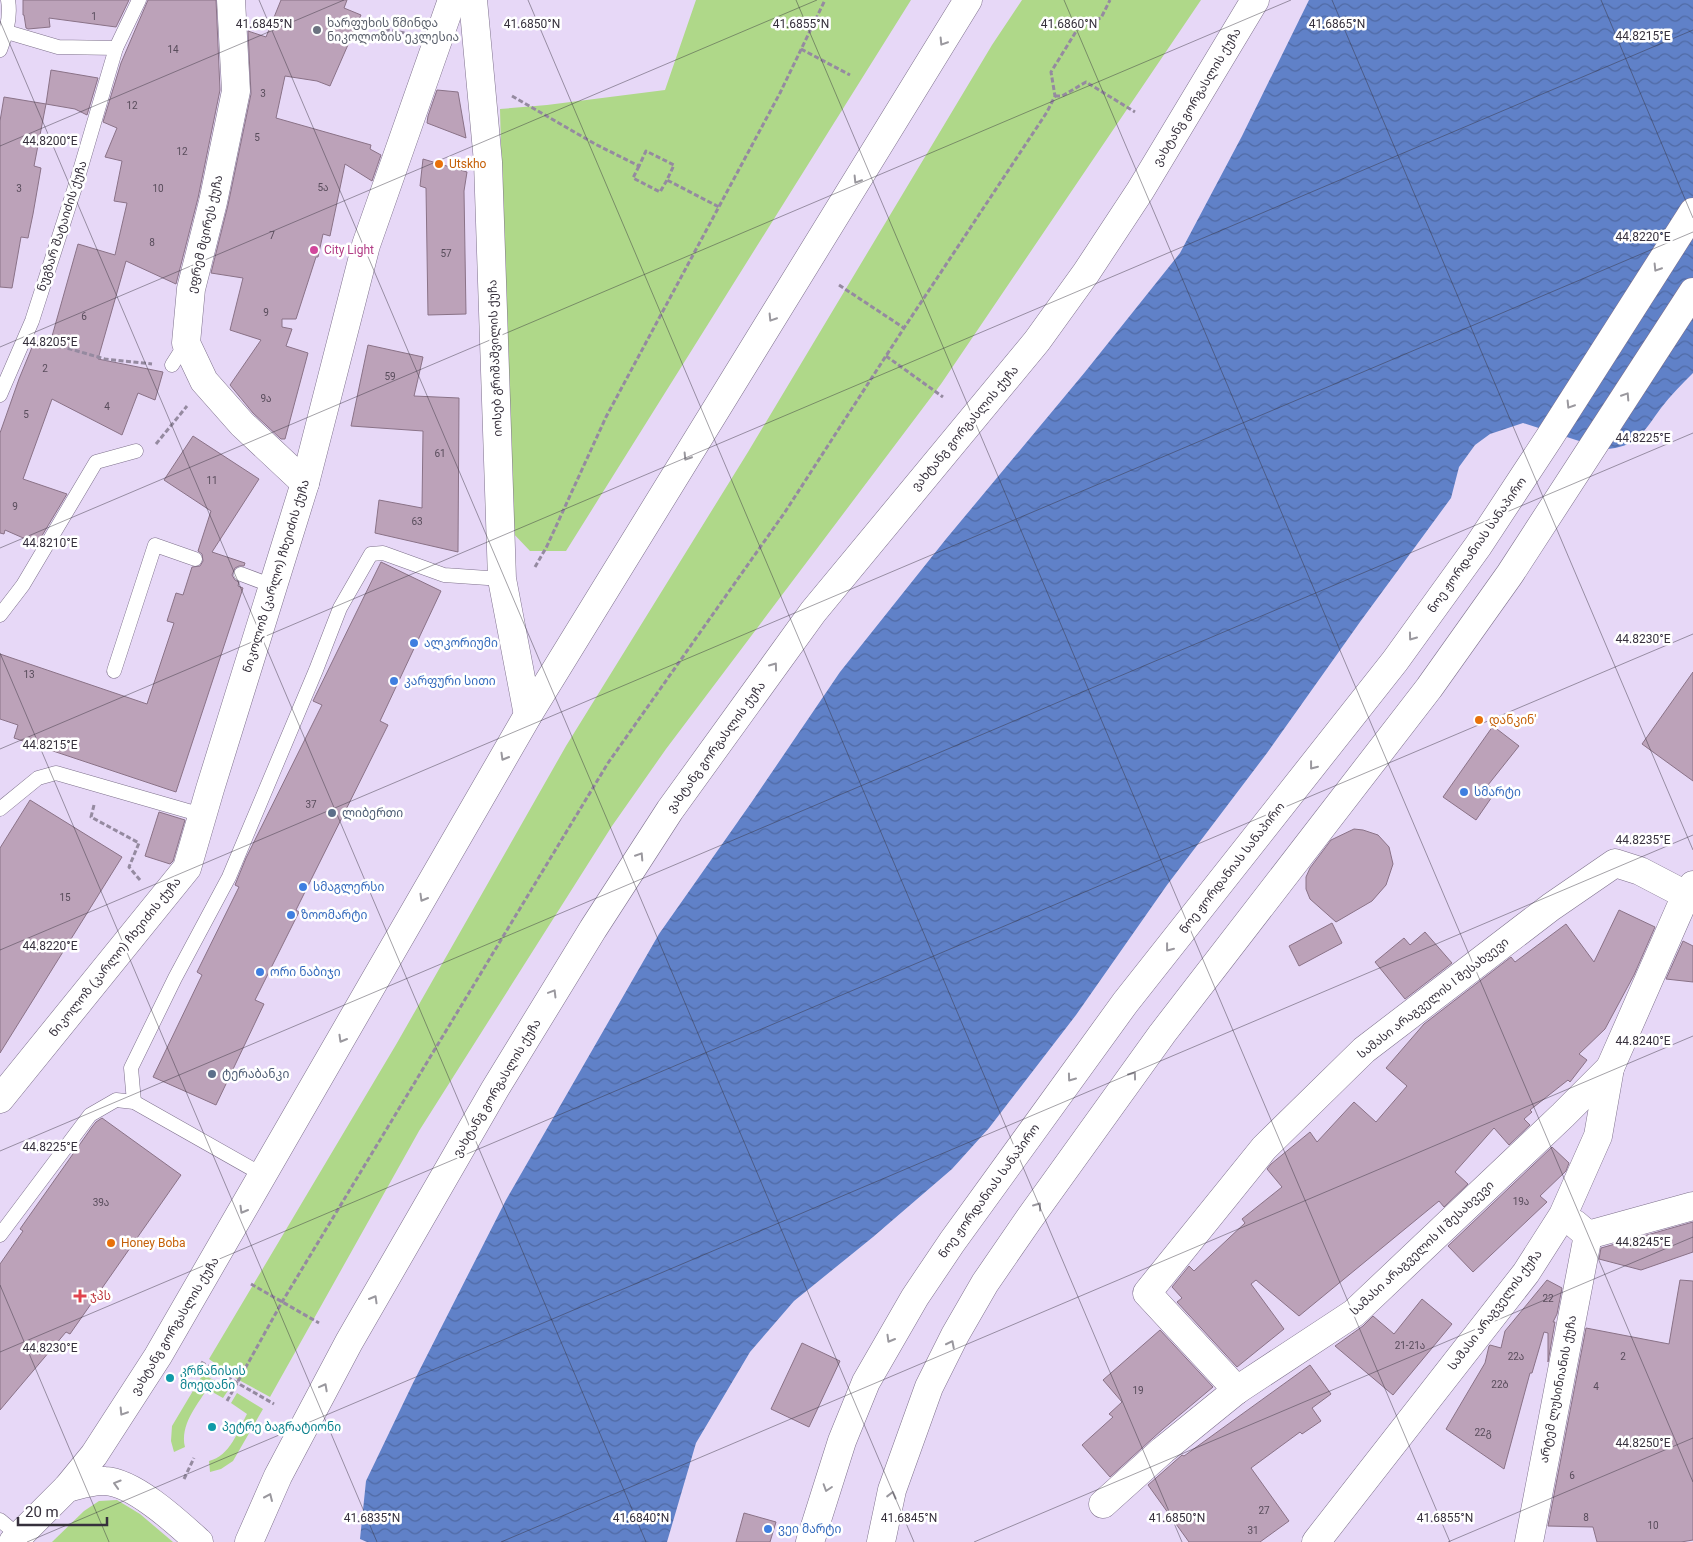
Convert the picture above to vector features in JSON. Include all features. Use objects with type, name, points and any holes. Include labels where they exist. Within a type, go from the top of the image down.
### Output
[{"type":"main road","name":"ეფრემ მცირეს ქუჩა","points":[[179,354],[191,289],[213,202],[236,91],[231,0]]},
{"type":"main road","name":"ნიკოლოზ (კარლო) ჩხეიძის ქუჩა","points":[[0,1099],[187,868],[305,483],[366,245],[452,0]]},
{"type":"main road","name":"იოსებ გრიშაშვილის ქუჩა","points":[[473,0],[488,162],[502,579],[528,715]]},
{"type":"main road","name":"ვახტანგ გორგასლის ქუჩა","points":[[11,1533],[67,1488],[94,1456],[121,1416],[158,1356],[528,715],[968,0]]},
{"type":"main road","name":"ვახტანგ გორგასლის ქუჩა","points":[[249,1542],[278,1476],[349,1342],[495,1089],[592,929],[670,810],[813,612],[1037,341],[1140,191],[1255,0]]},
{"type":"main road","name":"ნოე ჟორდანიას სანაპირო","points":[[810,1542],[842,1442],[866,1382],[914,1297],[1125,1004],[1395,661],[1478,546],[1693,212]]},
{"type":"main road","points":[[881,1542],[892,1490],[929,1386],[955,1335],[985,1283],[1028,1219],[1162,1034],[1429,688],[1510,574],[1693,292]]},
{"type":"main road","points":[[179,354],[242,424],[305,483]]},
{"type":"main road","name":"სამასი არაგველის I შესახვევი","points":[[1237,1390],[1146,1293],[1264,1148],[1364,1050],[1551,907],[1615,863],[1691,889]]},
{"type":"main road","name":"სამასი არაგველის ქუჩა","points":[[1316,1542],[1526,1273],[1563,1215],[1598,1136],[1610,1068],[1691,889]]},
{"type":"main road","name":"სამასი არაგველის II შესახვევი","points":[[1103,1504],[1163,1450],[1237,1390],[1354,1313],[1610,1068]]},
{"type":"main road","points":[[1563,1215],[1588,1235],[1693,1206]]},
{"type":"main road","name":"არტემ ლუსინიანის ქუჩა","points":[[1529,1542],[1588,1235]]},
{"type":"main road","points":[[67,1488],[105,1481],[120,1484],[167,1514],[199,1542]]},
{"type":"lane","points":[[0,50],[7,32],[8,0]]},
{"type":"lane","name":"ნუგზარ შატაიძის ქუჩა","points":[[0,395],[32,321],[76,184],[116,48],[139,0]]},
{"type":"lane","points":[[7,32],[58,48],[116,48]]},
{"type":"lane","points":[[0,615],[23,584],[96,462],[136,451]]},
{"type":"lane","points":[[114,671],[155,545],[195,559]]},
{"type":"lane","points":[[134,1102],[131,1068],[175,978],[229,877],[340,608],[370,554],[382,553],[444,575],[502,579]]},
{"type":"lane","points":[[241,574],[273,586]]},
{"type":"lane","points":[[0,809],[38,778],[56,773],[202,815]]},
{"type":"lane","points":[[0,1235],[90,1116],[116,1100],[134,1102],[263,1175]]},
{"type":"path","points":[[535,567],[547,546],[606,417],[780,93],[825,0]]},
{"type":"path","points":[[227,1400],[282,1302],[608,763],[785,512],[1047,112],[1055,96],[1051,72],[1080,25],[1101,18],[1110,0]]},
{"type":"path","points":[[370,27],[416,35]]},
{"type":"path","points":[[801,50],[850,75]]},
{"type":"path","points":[[481,78],[595,144],[639,166]]},
{"type":"path","points":[[1055,96],[1062,96],[1086,82],[1135,112]]},
{"type":"path","points":[[646,151],[674,165],[660,192],[633,178],[639,166],[646,151]]},
{"type":"path","points":[[667,180],[719,207]]},
{"type":"path","points":[[840,285],[904,328]]},
{"type":"path","points":[[26,335],[105,359],[146,364],[179,354]]},
{"type":"path","points":[[886,356],[943,397]]},
{"type":"path","points":[[136,451],[154,446],[179,416],[204,381]]},
{"type":"path","points":[[100,785],[91,817],[139,843],[130,867],[160,902]]},
{"type":"path","points":[[250,1284],[319,1323]]},
{"type":"path","points":[[201,1362],[274,1404]]},
{"type":"path","points":[[184,1478],[194,1458]]},
{"type":"green space","points":[[696,0],[911,0],[566,551],[530,551],[511,531],[500,109],[665,90]]},
{"type":"green space","points":[[1022,0],[1201,0],[941,384],[666,749],[612,826],[419,1131],[270,1397],[237,1379],[209,1359],[397,1043],[566,746],[748,452],[992,45]]},
{"type":"green space","points":[[203,1374],[229,1389],[223,1398],[207,1389],[190,1416],[185,1431],[185,1447],[174,1452],[171,1441],[172,1426]]},
{"type":"green space","points":[[237,1393],[263,1409],[233,1461],[221,1469],[210,1472],[209,1461],[223,1454],[228,1448],[237,1435],[247,1414],[231,1403]]},
{"type":"green space","points":[[117,1500],[140,1514],[173,1542],[52,1542],[84,1511],[99,1501]]},
{"type":"water","points":[[1309,0],[1693,0],[1693,373],[1661,408],[1639,437],[1632,442],[1615,448],[1604,449],[1523,423],[1490,434],[1475,445],[1459,467],[1451,498],[1267,753],[1167,885],[1076,1015],[989,1128],[952,1169],[873,1237],[794,1301],[750,1352],[696,1443],[667,1542],[367,1542],[360,1539],[366,1481],[413,1383],[506,1200],[659,934],[840,672],[1180,253],[1242,136]]},
{"type":"building","points":[[23,0],[129,0],[116,27],[49,18],[50,27],[28,29],[26,28],[23,15]]},
{"type":"building","points":[[148,0],[216,0],[220,90],[198,198],[176,284],[126,261],[98,359],[163,372],[155,400],[138,393],[122,435],[52,399],[23,479],[67,494],[37,544],[5,530],[4,534],[0,533],[0,433],[35,340],[49,347],[78,244],[115,255],[127,203],[114,201],[122,161],[105,157],[117,128],[103,122],[121,63]]},
{"type":"building","points":[[281,0],[347,0],[344,8],[361,15],[330,86],[317,81],[285,76],[276,118],[371,145],[370,149],[381,155],[372,181],[345,164],[330,236],[323,234],[318,257],[316,257],[296,319],[282,319],[282,327],[292,329],[286,346],[308,353],[285,439],[281,439],[253,413],[230,385],[261,340],[230,330],[243,278],[211,273],[228,205],[251,94],[248,31],[266,37]]},
{"type":"building","points":[[51,70],[98,78],[87,115],[75,109],[46,104]]},
{"type":"building","points":[[437,90],[458,92],[466,138],[427,123]]},
{"type":"building","points":[[4,97],[46,104],[34,166],[41,168],[33,214],[28,238],[21,237],[12,288],[0,287],[0,121]]},
{"type":"building","points":[[423,159],[467,172],[464,191],[466,314],[428,315],[426,188],[420,186]]},
{"type":"building","points":[[368,345],[423,357],[414,396],[459,398],[458,552],[375,533],[379,500],[422,508],[423,431],[351,426]]},
{"type":"building","points":[[193,436],[259,479],[212,552],[245,563],[244,566],[235,568],[232,575],[239,582],[238,586],[243,588],[176,792],[14,738],[18,725],[0,719],[0,654],[147,704],[174,623],[167,621],[176,593],[183,595],[192,567],[200,566],[203,561],[202,554],[198,551],[211,511],[164,480]]},
{"type":"building","points":[[381,562],[441,591],[380,721],[388,725],[296,910],[299,912],[255,1000],[264,1004],[216,1105],[153,1077],[202,975],[197,972],[239,887],[235,885],[246,858],[322,705],[313,701]]},
{"type":"building","points":[[1693,672],[1693,781],[1642,744]]},
{"type":"building","points":[[1493,726],[1519,746],[1488,785],[1496,791],[1476,820],[1443,797]]},
{"type":"building","points":[[30,800],[122,857],[0,1053],[0,848]]},
{"type":"building","points":[[159,812],[185,820],[173,861],[170,864],[145,856]]},
{"type":"building","points":[[1354,829],[1378,835],[1389,847],[1393,864],[1386,885],[1372,901],[1336,922],[1310,899],[1306,889],[1306,877],[1310,868],[1331,840]]},
{"type":"building","points":[[1619,910],[1655,927],[1634,975],[1605,1029],[1579,1054],[1587,1060],[1570,1082],[1568,1080],[1530,1110],[1532,1112],[1524,1119],[1530,1125],[1509,1145],[1494,1128],[1455,1172],[1468,1184],[1444,1207],[1439,1201],[1299,1316],[1256,1280],[1251,1284],[1284,1329],[1237,1367],[1177,1302],[1182,1298],[1172,1287],[1189,1266],[1194,1271],[1245,1223],[1242,1219],[1282,1187],[1267,1169],[1271,1164],[1310,1132],[1317,1142],[1354,1102],[1376,1122],[1407,1086],[1386,1068],[1424,1024],[1511,957],[1515,962],[1566,924],[1594,962]]},
{"type":"building","points":[[1332,923],[1342,943],[1299,966],[1289,946]]},
{"type":"building","points":[[1425,932],[1452,963],[1405,999],[1375,962],[1404,938],[1410,945]]},
{"type":"building","points":[[1683,941],[1693,946],[1693,982],[1666,979]]},
{"type":"building","points":[[102,1118],[181,1175],[70,1334],[66,1332],[0,1410],[0,1264],[23,1231],[20,1229],[92,1127]]},
{"type":"building","points":[[1552,1147],[1569,1163],[1566,1171],[1540,1196],[1547,1202],[1473,1272],[1448,1246]]},
{"type":"building","points":[[1693,1222],[1693,1252],[1641,1270],[1599,1259],[1601,1248]]},
{"type":"building","points":[[1547,1280],[1562,1288],[1557,1314],[1553,1322],[1555,1322],[1548,1362],[1548,1333],[1544,1332],[1532,1373],[1530,1373],[1504,1469],[1446,1429],[1485,1363],[1489,1346],[1501,1348],[1505,1331]]},
{"type":"building","points":[[1680,1280],[1693,1281],[1693,1540],[1681,1542],[1597,1542],[1593,1527],[1548,1526],[1586,1328],[1669,1344]]},
{"type":"building","points":[[1422,1299],[1452,1324],[1393,1395],[1335,1346],[1363,1326],[1373,1316],[1394,1334]]},
{"type":"building","points":[[1160,1330],[1213,1387],[1110,1477],[1082,1445],[1113,1417],[1109,1414],[1122,1402],[1103,1380]]},
{"type":"building","points":[[802,1343],[840,1361],[809,1427],[771,1409]]},
{"type":"building","points":[[1310,1365],[1331,1394],[1312,1408],[1321,1421],[1302,1434],[1300,1432],[1251,1468],[1289,1521],[1260,1542],[1189,1542],[1148,1485],[1182,1455],[1184,1456]]},
{"type":"building","points":[[744,1513],[776,1522],[770,1542],[736,1542]]},
{"type":"place","name":"ხარფუხის წმინდა ნიკოლოზის ეკლესია","points":[[317,30]]},
{"type":"place","name":"Utskho","points":[[439,164]]},
{"type":"place","name":"City Light","points":[[314,250]]},
{"type":"place","name":"ალკორიუმი","points":[[414,643]]},
{"type":"place","name":"კარფური სითი","points":[[394,681]]},
{"type":"place","name":"დანკინ'","points":[[1479,720]]},
{"type":"place","name":"სმარტი","points":[[1464,792]]},
{"type":"place","name":"ლიბერთი","points":[[332,813]]},
{"type":"place","name":"სმაგლერსი","points":[[303,887]]},
{"type":"place","name":"ზოომარტი","points":[[291,915]]},
{"type":"place","name":"ორი ნაბიჯი","points":[[260,972]]},
{"type":"place","name":"ტერაბანკი","points":[[212,1074]]},
{"type":"place","name":"Honey Boba","points":[[111,1243]]},
{"type":"place","name":"ჯპს","points":[[80,1296]]},
{"type":"place","name":"კრწანისის მოედანი","points":[[170,1378]]},
{"type":"place","name":"პეტრე ბაგრატიონი","points":[[212,1427]]},
{"type":"place","name":"ვეი მარტი","points":[[768,1529]]}]
